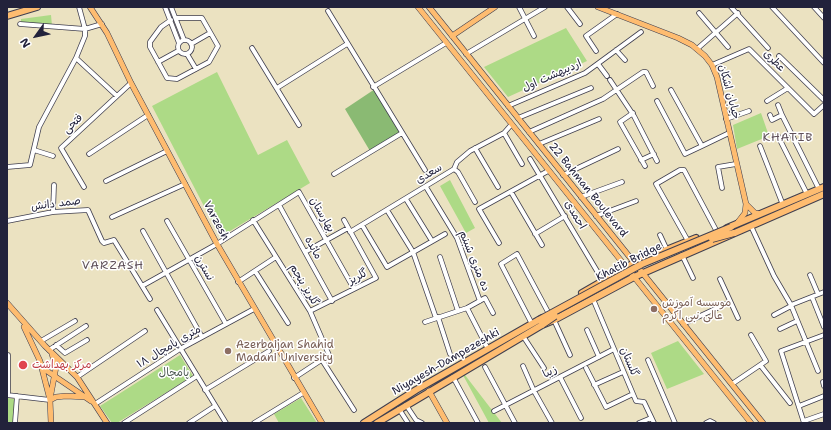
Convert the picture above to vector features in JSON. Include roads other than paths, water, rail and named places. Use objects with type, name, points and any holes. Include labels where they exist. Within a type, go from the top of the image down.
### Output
[{"type":"highway","points":[[7,16],[37,7]]},
{"type":"highway","points":[[7,12],[19,12]]},
{"type":"highway","points":[[540,322],[554,320],[642,273],[682,255],[724,239],[732,230],[761,214],[822,188]]},
{"type":"highway","points":[[540,322],[548,312],[634,263],[716,230],[732,230],[751,226],[824,194]]},
{"type":"highway","name":"Khatib Bridge","points":[[540,322],[642,264],[732,230]]},
{"type":"highway","points":[[668,249],[665,255],[667,258],[673,259]]},
{"type":"highway","points":[[659,253],[665,258],[664,263]]},
{"type":"highway","points":[[603,281],[609,290]]},
{"type":"highway","name":"Niyayesh-Dampezeshki","points":[[364,423],[416,390],[532,324],[540,322]]},
{"type":"highway","name":"Niyayesh-Dampezeshki","points":[[381,422],[399,409],[523,336],[540,322]]},
{"type":"main road","name":"Varzesh","points":[[90,7],[94,10],[102,24],[131,83],[238,282],[322,423]]},
{"type":"main road","name":"22 Bahman Boulevard","points":[[418,7],[751,423]]},
{"type":"main road","name":"22 Bahman Boulevard","points":[[429,7],[763,423]]},
{"type":"main road","points":[[452,36],[494,7]]},
{"type":"main road","name":"خیابان اشکان","points":[[598,7],[611,9],[617,14],[678,38],[697,49],[712,65],[717,77],[746,204]]},
{"type":"main road","points":[[746,204],[755,213],[761,214]]},
{"type":"main road","points":[[732,230],[745,213],[746,204]]},
{"type":"main road","points":[[7,303],[48,349],[77,377],[107,423]]},
{"type":"main road","points":[[21,320],[40,361],[50,400],[52,423]]},
{"type":"main road","points":[[37,352],[40,347],[48,349]]},
{"type":"main road","points":[[48,349],[56,367],[50,400]]},
{"type":"main road","points":[[40,361],[43,367],[95,404]]},
{"type":"main road","points":[[429,391],[447,423]]},
{"type":"main road","points":[[50,400],[56,397],[66,396],[87,397]]},
{"type":"street","points":[[7,167],[30,165],[38,127],[76,58],[85,36],[85,29],[79,7]]},
{"type":"street","points":[[166,7],[179,43],[178,51]]},
{"type":"street","points":[[171,7],[184,40]]},
{"type":"street","points":[[519,7],[534,36]]},
{"type":"street","points":[[466,54],[545,7]]},
{"type":"street","points":[[567,7],[580,24]]},
{"type":"street","points":[[731,7],[768,48]]},
{"type":"street","points":[[772,7],[824,63]]},
{"type":"street","points":[[814,7],[824,18]]},
{"type":"street","points":[[328,11],[425,170]]},
{"type":"street","points":[[699,13],[728,48]]},
{"type":"street","points":[[697,49],[738,13]]},
{"type":"street","points":[[596,51],[586,36],[617,14]]},
{"type":"street","points":[[170,20],[161,27],[150,42],[150,46],[167,78],[177,79],[209,62],[218,46],[202,18],[176,18]]},
{"type":"street","points":[[20,24],[85,29],[102,24]]},
{"type":"street","name":"اردیبهشت اول","points":[[508,106],[585,73],[641,32]]},
{"type":"street","points":[[192,44],[210,33]]},
{"type":"street","points":[[179,43],[184,40],[189,41],[192,44]]},
{"type":"street","points":[[373,87],[446,43]]},
{"type":"street","points":[[178,51],[182,54],[188,54],[192,50],[192,44]]},
{"type":"street","points":[[277,88],[348,44]]},
{"type":"street","points":[[252,48],[299,125]]},
{"type":"street","name":"عطری","points":[[712,65],[749,49],[814,114],[824,105]]},
{"type":"street","points":[[616,50],[625,60]]},
{"type":"street","points":[[158,62],[178,51]]},
{"type":"street","points":[[188,54],[196,69]]},
{"type":"street","points":[[779,56],[824,100]]},
{"type":"street","points":[[76,58],[117,96]]},
{"type":"street","points":[[598,64],[607,76]]},
{"type":"street","points":[[529,132],[603,99],[645,72],[653,86]]},
{"type":"street","points":[[610,80],[633,113],[657,160]]},
{"type":"street","name":"فتحی","points":[[84,187],[61,148],[131,83]]},
{"type":"street","points":[[518,118],[591,88]]},
{"type":"street","points":[[767,101],[788,88]]},
{"type":"street","points":[[671,90],[702,146]]},
{"type":"street","points":[[656,101],[684,152],[688,154],[729,133]]},
{"type":"street","points":[[778,105],[822,188]]},
{"type":"street","points":[[726,119],[749,111]]},
{"type":"street","points":[[633,113],[620,122],[645,166]]},
{"type":"street","points":[[89,154],[148,115]]},
{"type":"street","points":[[770,115],[774,125]]},
{"type":"street","points":[[772,120],[782,115]]},
{"type":"street","points":[[538,144],[600,119]]},
{"type":"street","name":"سعدی","points":[[305,252],[326,240],[362,225],[426,187],[454,169],[457,162],[475,148],[504,133],[511,125]]},
{"type":"street","points":[[334,174],[402,133]]},
{"type":"street","points":[[504,133],[522,164]]},
{"type":"street","points":[[778,136],[807,194]]},
{"type":"street","points":[[760,146],[783,205]]},
{"type":"street","points":[[475,148],[498,187]]},
{"type":"street","points":[[563,175],[618,149]]},
{"type":"street","points":[[34,150],[52,156]]},
{"type":"street","points":[[106,181],[167,151]]},
{"type":"street","points":[[641,160],[654,154]]},
{"type":"street","name":"احمدی","points":[[530,159],[603,281]]},
{"type":"street","points":[[722,188],[718,167],[736,164]]},
{"type":"street","points":[[454,169],[458,172],[475,202]]},
{"type":"street","points":[[688,242],[656,184],[680,170],[684,170],[716,230]]},
{"type":"street","points":[[499,243],[479,209],[548,171]]},
{"type":"street","points":[[581,197],[622,182]]},
{"type":"street","points":[[112,217],[185,184]]},
{"type":"street","points":[[53,212],[54,185]]},
{"type":"street","name":"ده متری شبنم","points":[[426,187],[457,238],[480,301]]},
{"type":"street","name":"بهارستان","points":[[142,286],[217,244],[299,192],[354,289]]},
{"type":"street","points":[[511,192],[542,245]]},
{"type":"street","points":[[406,198],[432,241]]},
{"type":"street","points":[[596,216],[636,201]]},
{"type":"street","name":"مائده","points":[[279,205],[332,301]]},
{"type":"street","name":"صمد دانش","points":[[7,221],[53,212],[88,210],[104,243],[114,240],[150,299]]},
{"type":"street","points":[[387,210],[413,252],[450,354]]},
{"type":"street","points":[[536,234],[565,216]]},
{"type":"street","name":"گلریز پنجم","points":[[253,220],[310,311],[329,355],[322,360]]},
{"type":"street","name":"گلریز","points":[[310,311],[376,278],[344,220]]},
{"type":"street","name":"نسترن","points":[[167,221],[226,324]]},
{"type":"street","points":[[362,225],[387,267],[445,234]]},
{"type":"street","points":[[751,226],[774,276],[791,306],[818,371]]},
{"type":"street","points":[[142,231],[202,337]]},
{"type":"street","points":[[660,235],[668,249]]},
{"type":"street","points":[[532,324],[501,264],[517,254],[548,312]]},
{"type":"street","points":[[682,255],[693,278]]},
{"type":"street","points":[[238,282],[276,257]]},
{"type":"street","points":[[440,257],[458,311]]},
{"type":"street","points":[[255,271],[288,323]]},
{"type":"street","points":[[810,275],[818,294]]},
{"type":"street","points":[[720,279],[738,318]]},
{"type":"street","points":[[774,315],[824,292]]},
{"type":"street","points":[[812,297],[824,327]]},
{"type":"street","points":[[425,322],[467,308],[485,298],[493,313]]},
{"type":"street","name":"گلستان","points":[[593,299],[633,394],[637,402],[644,402],[654,423]]},
{"type":"street","points":[[683,324],[730,302]]},
{"type":"street","points":[[467,308],[488,349]]},
{"type":"street","name":"۱۸ متری پامچال","points":[[95,404],[180,349],[254,309]]},
{"type":"street","points":[[157,310],[226,423]]},
{"type":"street","points":[[554,320],[570,355]]},
{"type":"street","points":[[41,341],[75,321]]},
{"type":"street","points":[[780,329],[797,321]]},
{"type":"street","points":[[48,349],[86,326]]},
{"type":"street","points":[[77,377],[145,330]]},
{"type":"street","points":[[587,330],[599,356]]},
{"type":"street","points":[[732,384],[761,366],[766,360],[751,335]]},
{"type":"street","points":[[824,335],[782,350],[781,353],[804,422],[824,414]]},
{"type":"street","points":[[523,336],[544,368]]},
{"type":"street","points":[[56,345],[65,353],[87,340]]},
{"type":"street","name":"زیبا","points":[[494,411],[614,349]]},
{"type":"street","points":[[205,390],[269,351]]},
{"type":"street","points":[[8,355],[8,395],[50,400]]},
{"type":"street","points":[[294,378],[322,360],[354,410]]},
{"type":"street","points":[[648,360],[675,423]]},
{"type":"street","points":[[523,366],[534,391],[552,423]]},
{"type":"street","points":[[761,366],[790,403]]},
{"type":"street","points":[[485,367],[515,423]]},
{"type":"street","points":[[586,368],[606,407],[633,394]]},
{"type":"street","points":[[594,385],[623,372]]},
{"type":"street","points":[[124,423],[197,376]]},
{"type":"street","points":[[453,377],[478,423]]},
{"type":"street","points":[[560,377],[581,418]]},
{"type":"street","points":[[254,423],[303,392]]},
{"type":"street","points":[[16,423],[17,396]]},
{"type":"street","points":[[798,406],[824,396]]},
{"type":"street","points":[[406,405],[416,420],[422,423]]},
{"type":"street","points":[[189,423],[215,406]]},
{"type":"street","points":[[399,409],[408,423]]},
{"type":"street","points":[[639,423],[651,418]]},
{"type":"street","points":[[706,423],[710,421],[714,423]]},
{"type":"place","name":"موسسه آموزش عالی نبی اکرم","points":[[654,309]]},
{"type":"place","name":"Azerbaijan Shahid Madani University","points":[[228,351]]},
{"type":"place","name":"مرکز بهداشت","points":[[23,365]]},
{"type":"district","name":"KHATIB","points":[[788,138]]},
{"type":"district","name":"VARZASH","points":[[113,266]]},
{"type":"park label","name":"پامچال","points":[[174,373]]}]
